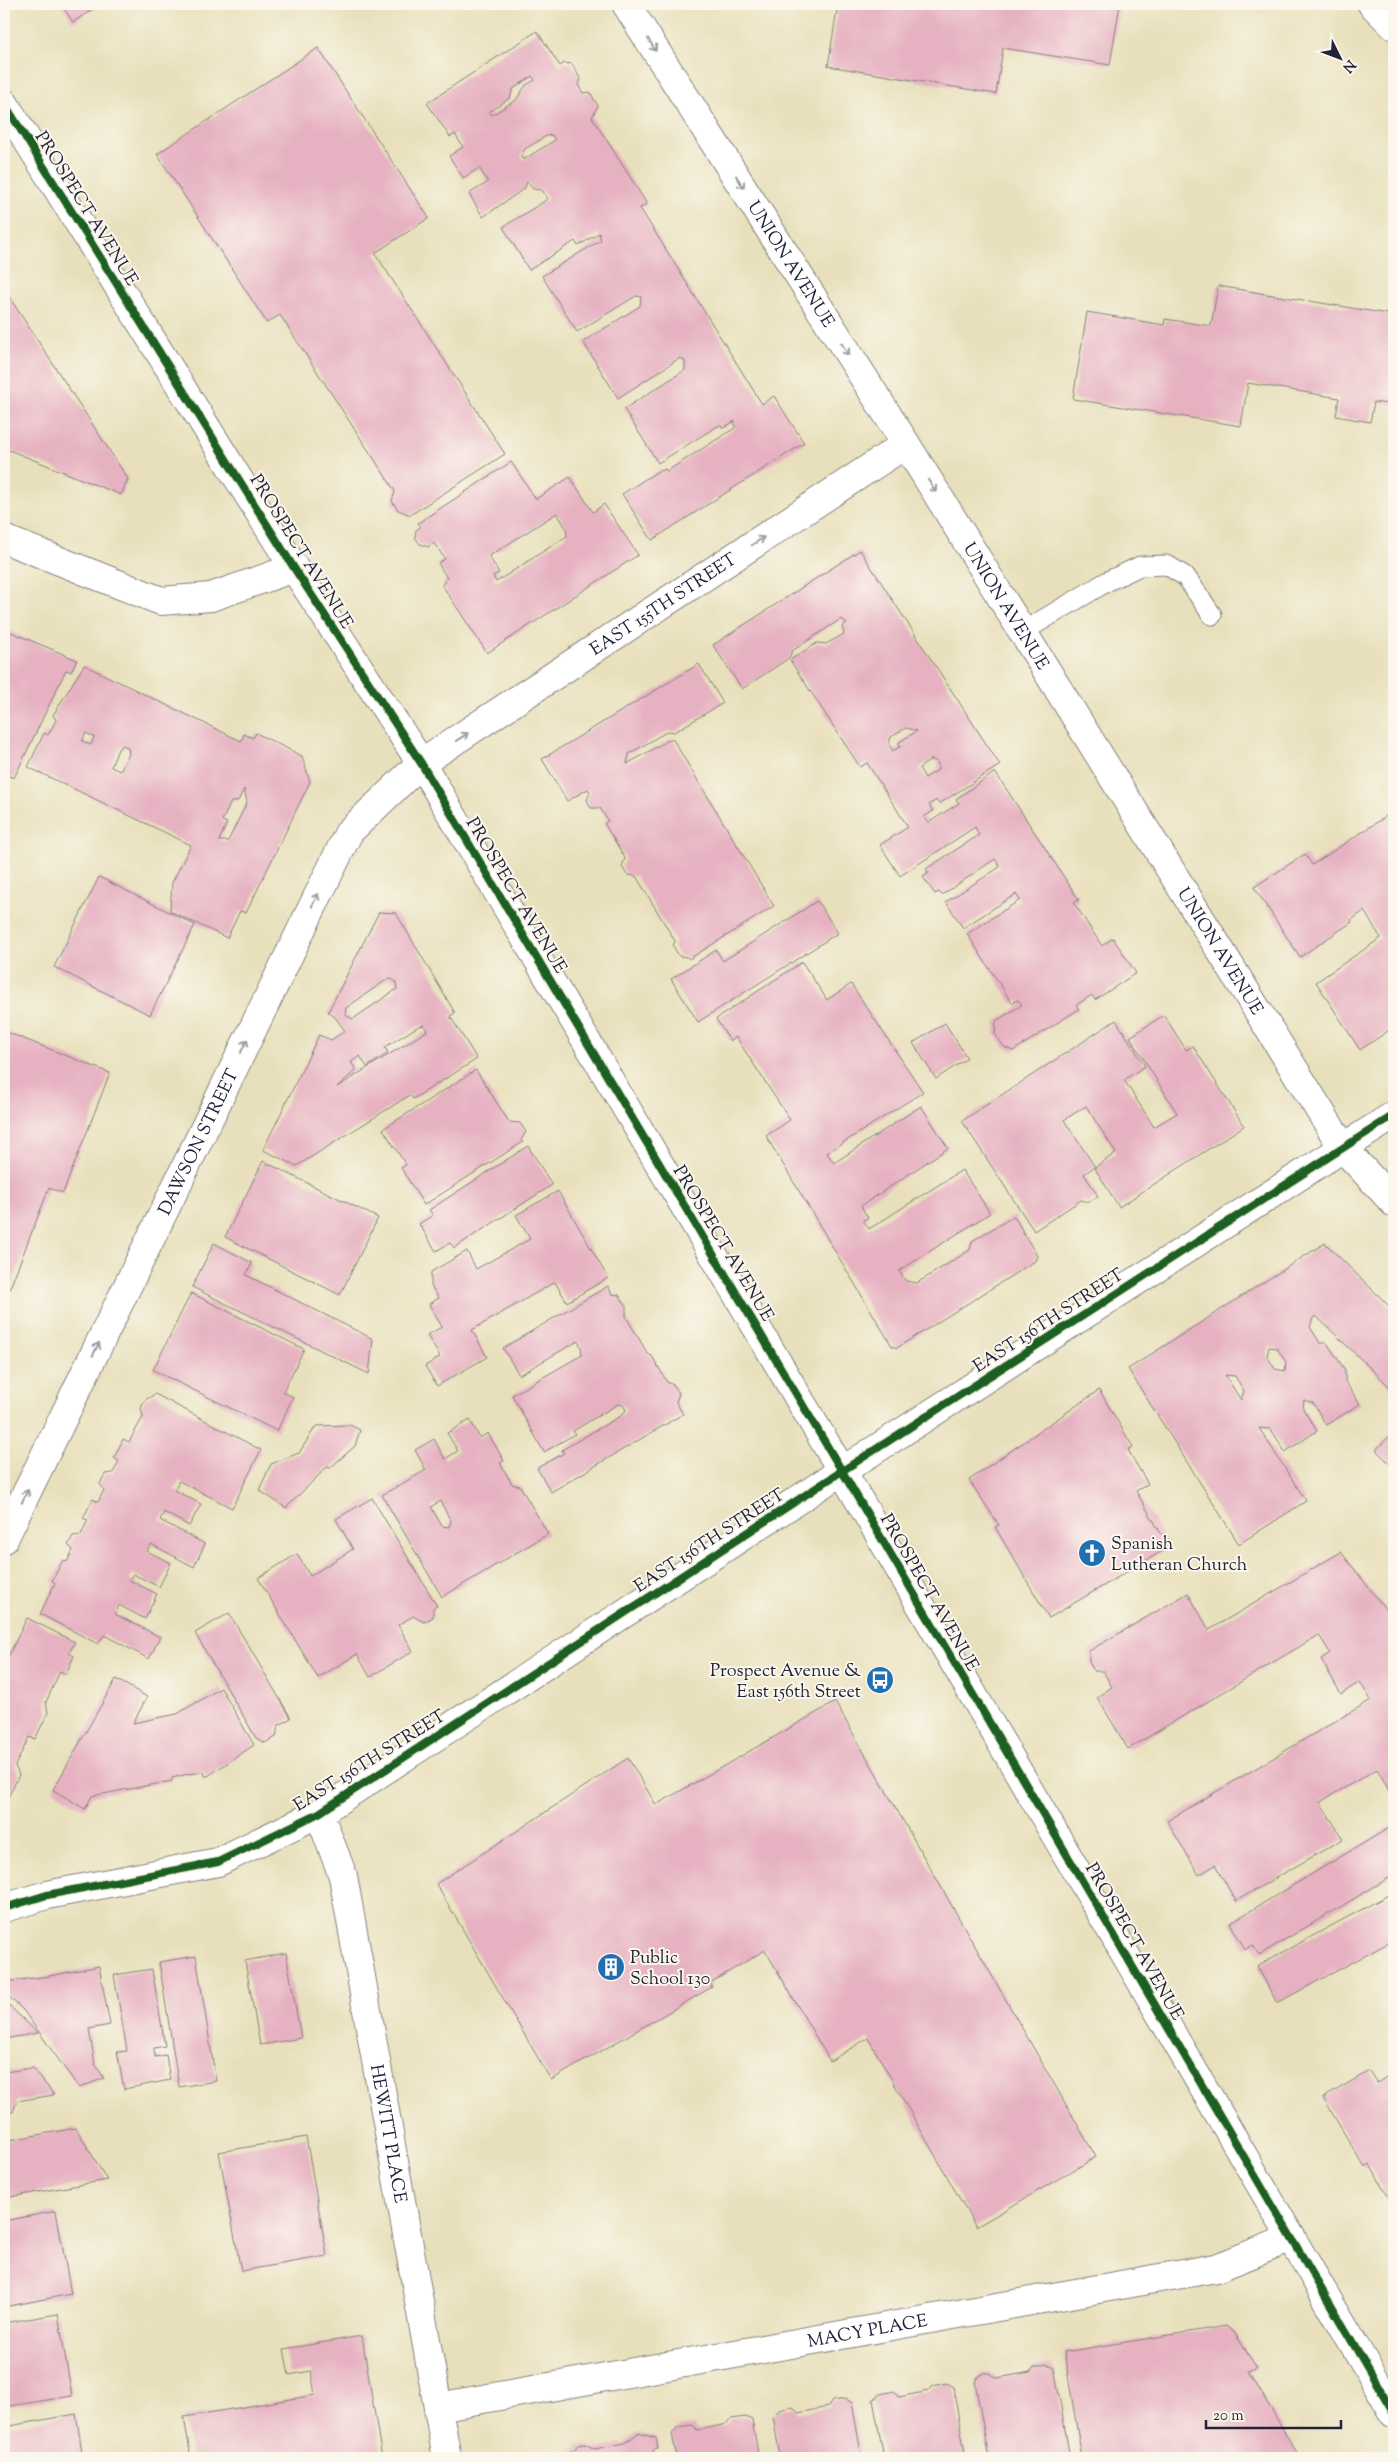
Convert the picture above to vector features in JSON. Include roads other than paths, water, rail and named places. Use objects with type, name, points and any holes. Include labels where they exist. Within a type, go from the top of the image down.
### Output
[{"type":"street","name":"UNION AVENUE","points":[[626,4],[906,444],[1343,1148],[1394,1203]]},
{"type":"street","points":[[1372,4],[1394,26]]},
{"type":"street","name":"PROSPECT AVENUE","points":[[4,103],[294,568],[421,764],[842,1471],[1394,2413]]},
{"type":"street","name":"EAST 155TH STREET","points":[[421,764],[906,444]]},
{"type":"street","points":[[4,539],[161,601],[211,597],[294,568]]},
{"type":"street","name":"DAWSON STREET","points":[[4,1539],[349,832],[421,764]]},
{"type":"street","name":"EAST 156TH STREET","points":[[4,1908],[47,1895],[218,1862],[319,1813],[842,1471],[1394,1115]]},
{"type":"street","name":"HEWITT PLACE","points":[[319,1813],[344,1876],[447,2458]]},
{"type":"street","points":[[4,1886],[47,1895]]},
{"type":"street","name":"MACY PLACE","points":[[438,2407],[1216,2268],[1292,2238]]},
{"type":"lane","points":[[1022,632],[1108,581],[1140,566],[1167,566],[1186,577],[1212,615]]},
{"type":"place","name":"Spanish Lutheran Church","points":[[1092,1553]]},
{"type":"place","name":"Prospect Avenue & East 156th Street","points":[[880,1680]]},
{"type":"place","name":"Public School 130","points":[[611,1967]]}]
